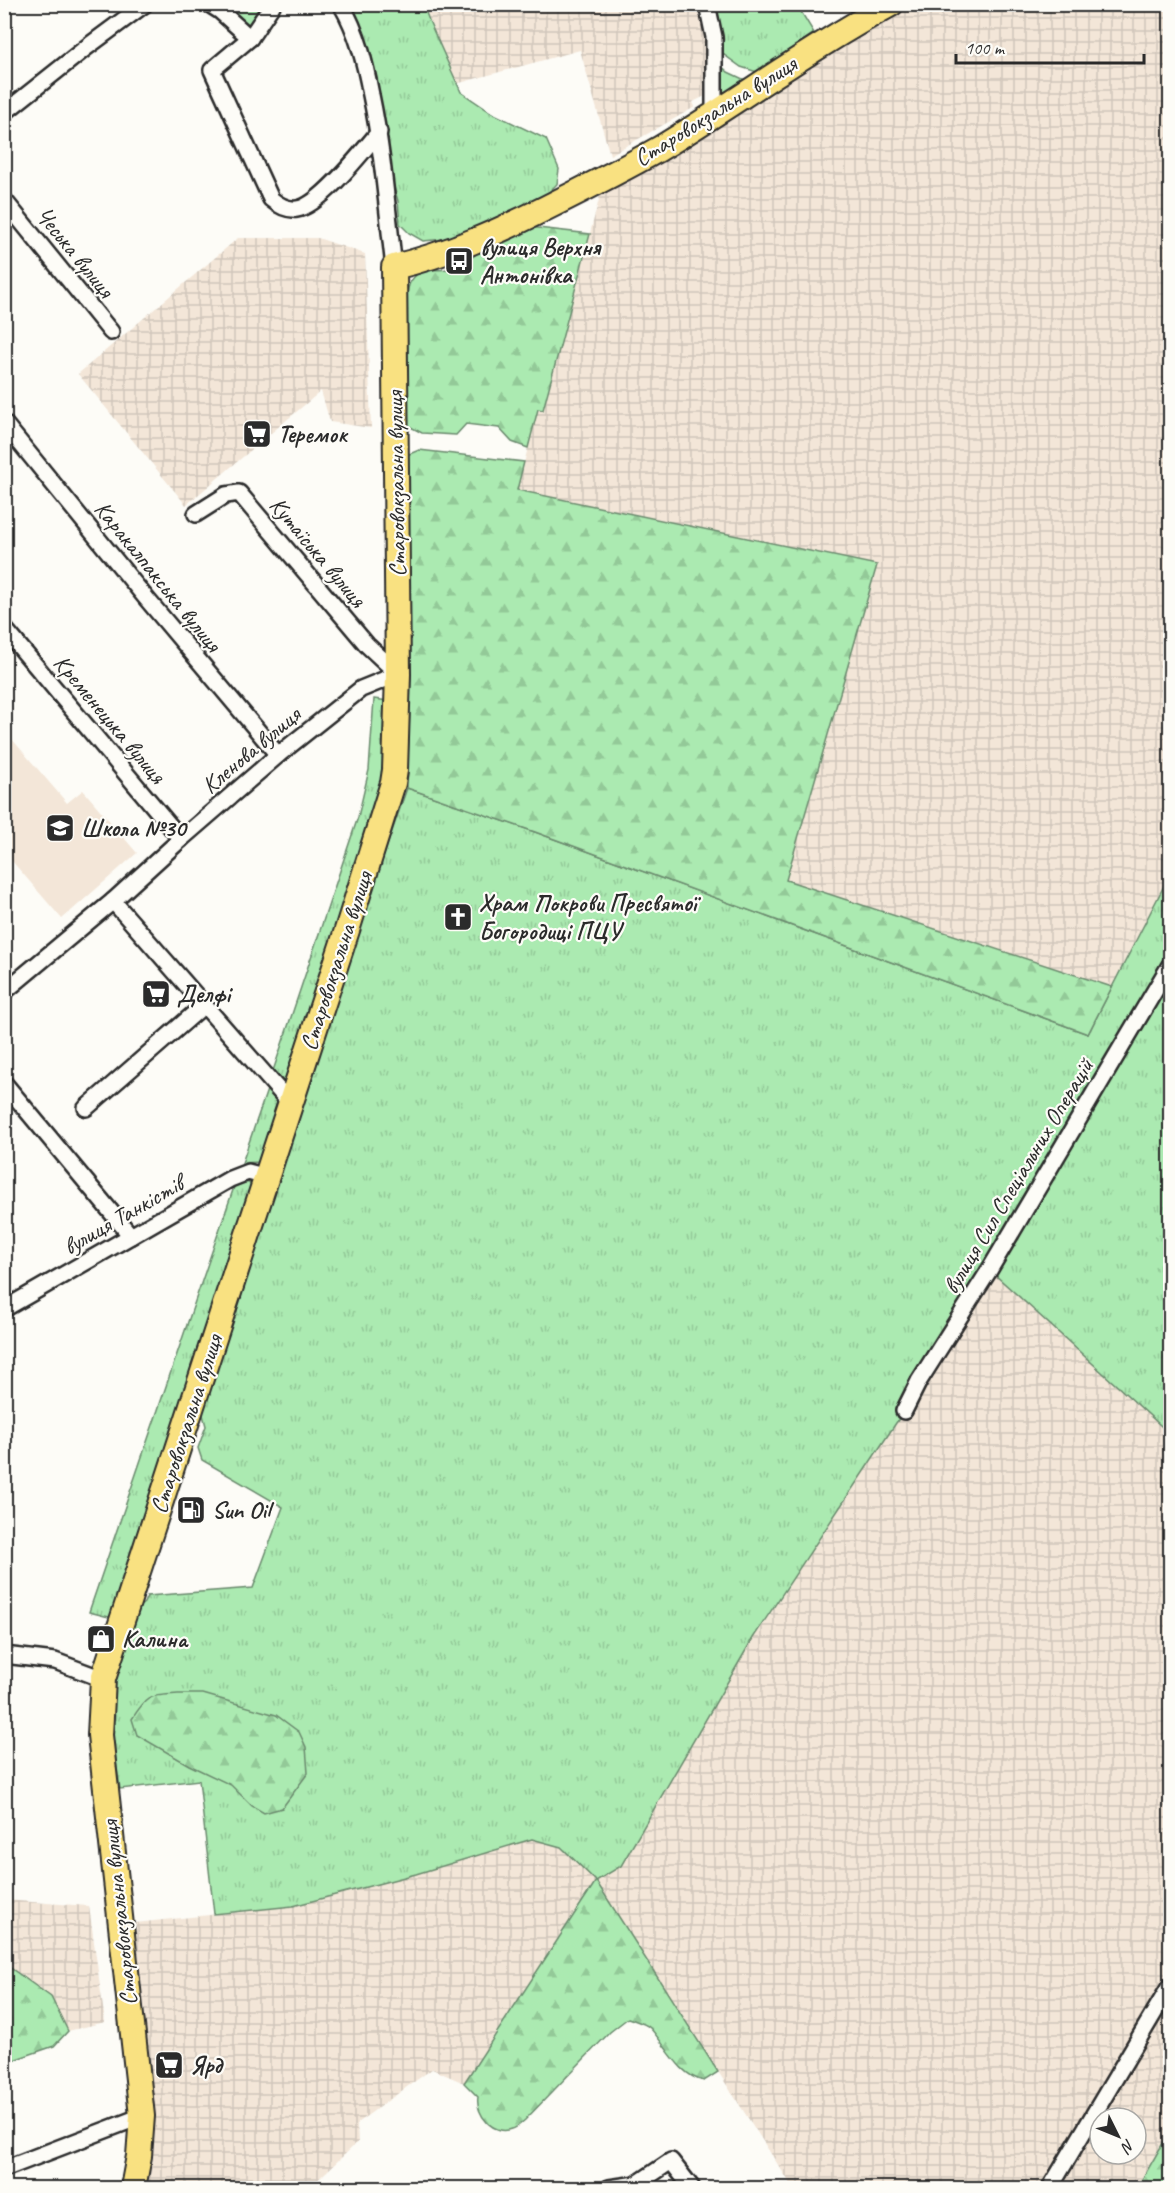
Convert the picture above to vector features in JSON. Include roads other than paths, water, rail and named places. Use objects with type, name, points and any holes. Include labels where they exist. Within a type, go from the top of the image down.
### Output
[{"type":"main road","name":"Старовокзальна вулиця","points":[[133,2188],[139,2156],[142,2116],[101,1743],[103,1679],[267,1177],[391,789],[395,770],[398,674],[394,267],[456,249],[506,228],[629,165],[714,114],[814,48],[891,4]]},
{"type":"street","points":[[4,113],[145,4]]},
{"type":"street","points":[[209,4],[250,38]]},
{"type":"street","points":[[273,4],[250,38],[212,70],[268,194],[276,203],[293,209],[311,204],[343,173],[379,132]]},
{"type":"street","points":[[341,4],[363,54],[379,132],[394,267]]},
{"type":"street","points":[[707,4],[714,37],[714,114]]},
{"type":"street","name":"Чеська вулиця","points":[[4,200],[111,332]]},
{"type":"street","name":"Каракалпакська вулиця","points":[[4,423],[146,598],[278,755]]},
{"type":"street","name":"Кутаїська вулиця","points":[[196,514],[226,495],[239,493],[368,645],[398,674]]},
{"type":"street","name":"Кременецька вулиця","points":[[4,628],[181,839]]},
{"type":"street","name":"Кленова вулиця","points":[[4,992],[113,901],[278,755],[361,689],[398,674]]},
{"type":"street","points":[[113,901],[290,1103]]},
{"type":"street","name":"вулиця Сил Спеціальних Операцій","points":[[904,1411],[919,1381],[990,1269],[1170,965]]},
{"type":"street","points":[[86,1108],[204,1005]]},
{"type":"street","points":[[4,1083],[131,1236]]},
{"type":"street","name":"вулиця Танкістів","points":[[4,1309],[230,1179],[248,1172],[267,1177]]},
{"type":"street","points":[[4,1655],[55,1661],[103,1679]]},
{"type":"street","points":[[1050,2188],[1170,1986]]},
{"type":"street","points":[[4,2169],[142,2116]]},
{"type":"street","points":[[609,2188],[636,2184],[671,2161],[692,2188]]},
{"type":"place","name":"вулиця Верхня Антонівка","points":[[459,261]]},
{"type":"place","name":"Теремок","points":[[257,434]]},
{"type":"place","name":"Школа №30","points":[[60,828]]},
{"type":"place","name":"Храм Покрови Пресвятої Богородиці ПЦУ","points":[[458,917]]},
{"type":"place","name":"Делфі","points":[[156,994]]},
{"type":"place","name":"Sun Oil","points":[[191,1510]]},
{"type":"place","name":"Калина","points":[[101,1639]]},
{"type":"place","name":"Ярд","points":[[169,2065]]}]
